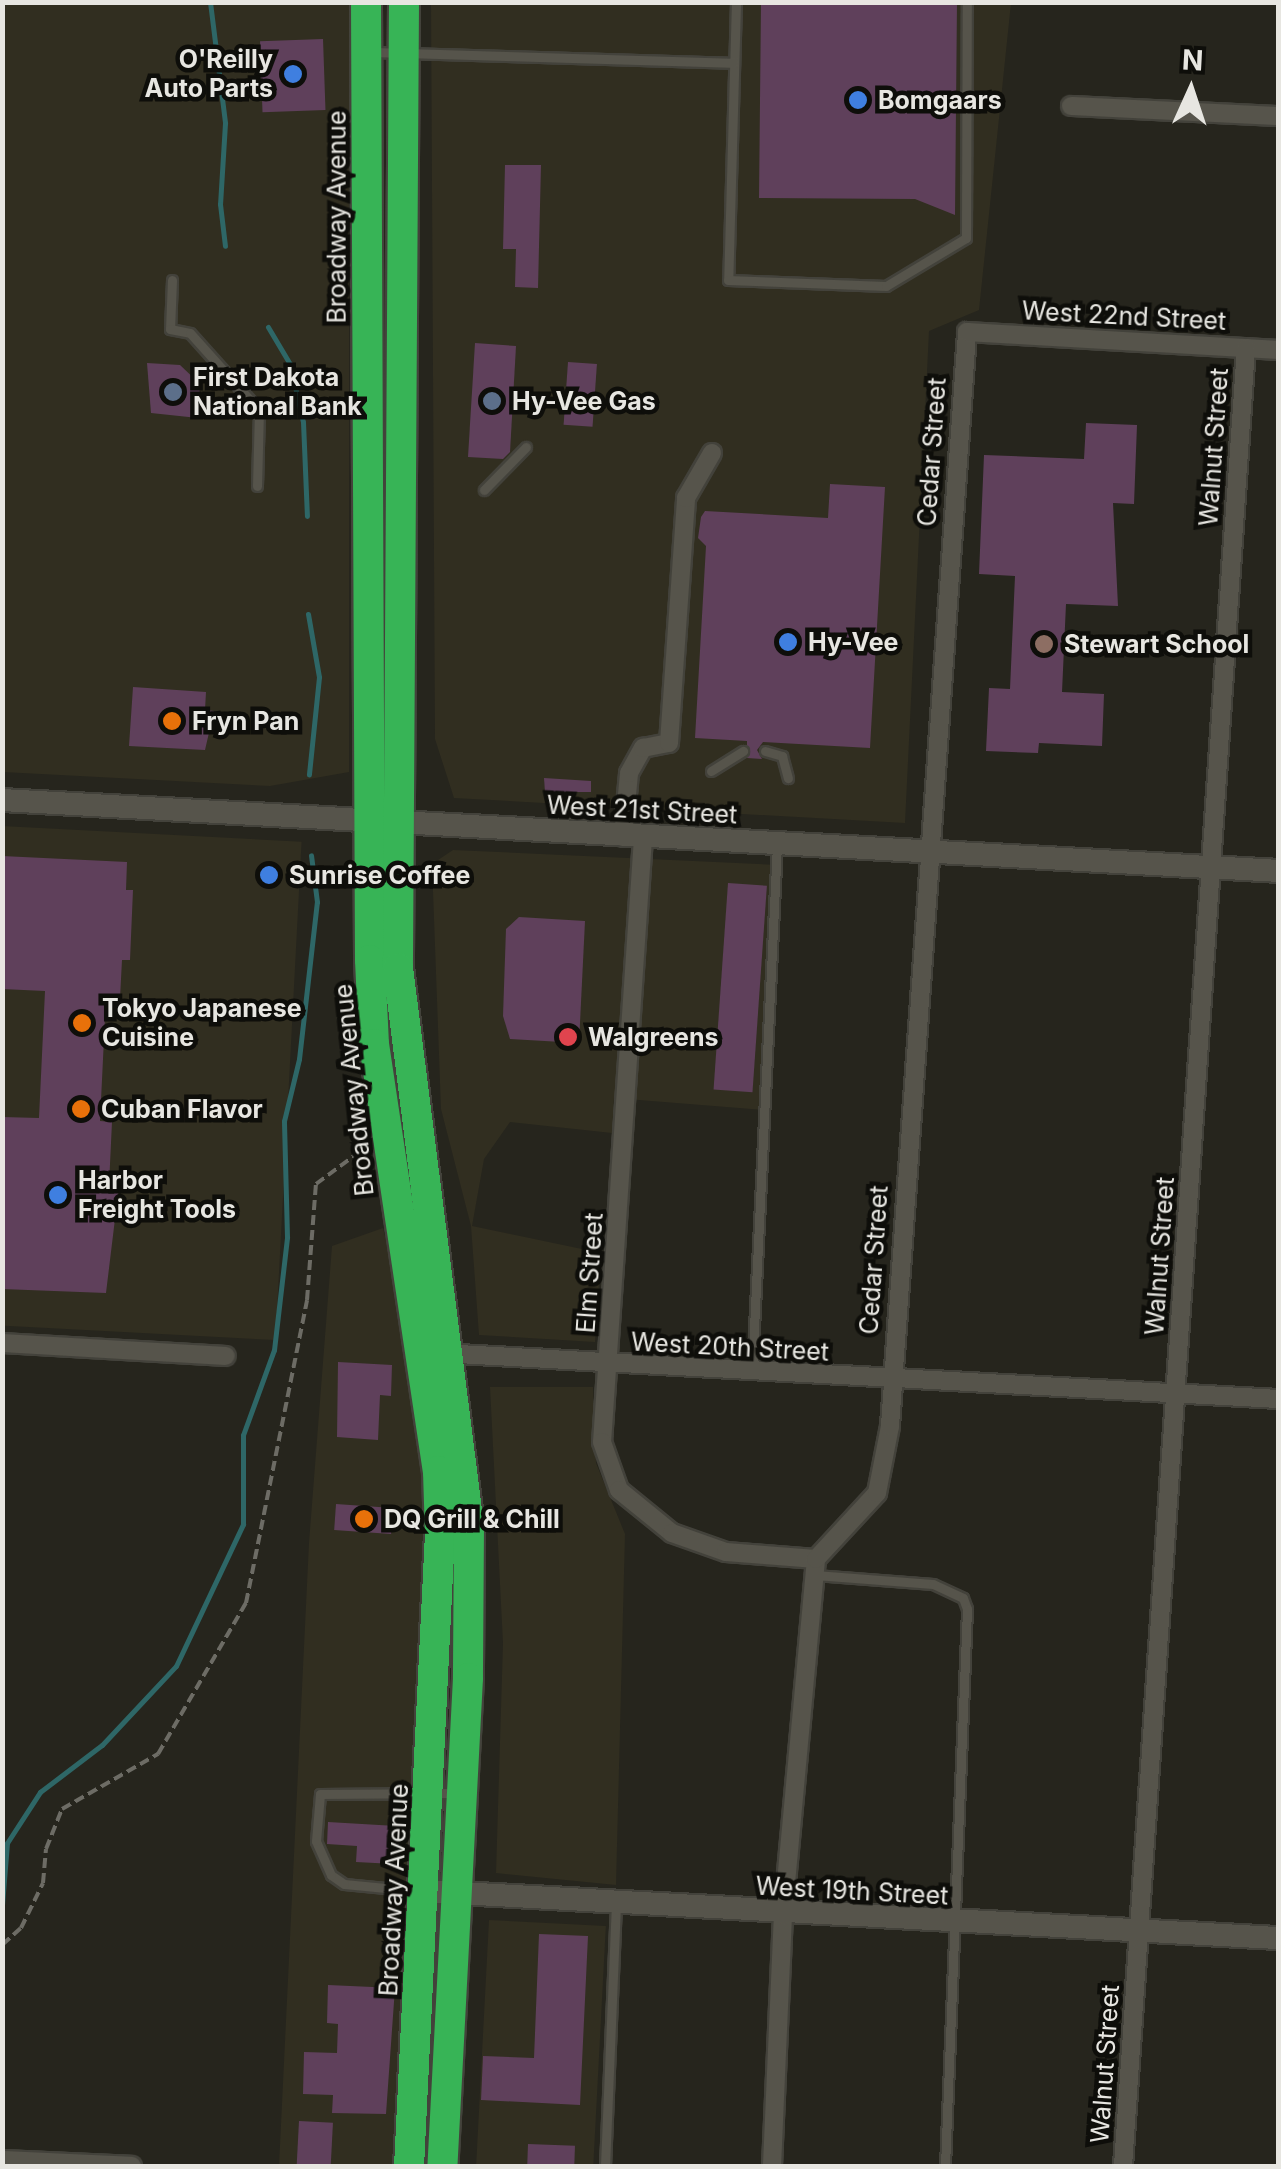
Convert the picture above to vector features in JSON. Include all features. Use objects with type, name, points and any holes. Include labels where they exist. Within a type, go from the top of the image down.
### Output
[{"type":"highway","name":"Broadway Avenue","points":[[366,2],[384,823],[435,1352],[440,1533],[409,2166]]},
{"type":"highway","name":"Broadway Avenue","points":[[404,2],[384,823],[374,1044],[385,1131],[469,1526],[458,1893],[442,2166]]},
{"type":"street","points":[[1071,106],[1278,116]]},
{"type":"street","name":"West 22nd Street","points":[[967,332],[1278,350]]},
{"type":"street","name":"Cedar Street","points":[[816,1567],[877,1493],[891,1380],[967,332]]},
{"type":"street","name":"Walnut Street","points":[[1123,2166],[1246,348]]},
{"type":"street","name":"Elm Street","points":[[712,453],[686,498],[669,743],[656,746],[642,768],[634,838],[602,1442],[610,1472],[631,1506],[710,1548],[816,1567]]},
{"type":"street","name":"West 21st Street","points":[[2,800],[1278,871]]},
{"type":"street","points":[[2,1343],[226,1356]]},
{"type":"street","name":"West 20th Street","points":[[435,1352],[752,1374],[1278,1399]]},
{"type":"street","points":[[772,2166],[782,1915],[816,1567]]},
{"type":"street","name":"West 19th Street","points":[[424,1891],[616,1906],[1278,1938]]},
{"type":"street","points":[[2,2160],[132,2166]]},
{"type":"lane","points":[[736,2],[728,280],[886,286],[966,238],[968,2]]},
{"type":"lane","points":[[366,52],[734,62]]},
{"type":"lane","points":[[172,280],[170,329],[190,333],[259,410],[257,486]]},
{"type":"lane","points":[[484,490],[526,448]]},
{"type":"lane","points":[[711,771],[743,751]]},
{"type":"lane","points":[[764,751],[782,756],[788,778]]},
{"type":"lane","points":[[752,1374],[777,844]]},
{"type":"lane","points":[[816,1567],[933,1584],[962,1598],[945,2166]]},
{"type":"lane","points":[[424,1891],[344,1884],[324,1867],[316,1841],[320,1794],[462,1793]]},
{"type":"lane","points":[[605,2166],[616,1906]]},
{"type":"path","points":[[2,1945],[20,1928],[43,1884],[46,1849],[62,1809],[158,1754],[246,1603],[307,1300],[316,1184],[385,1131]]},
{"type":"shaded area","points":[[2,3],[349,3],[349,772],[270,786],[3,772]]},
{"type":"shaded area","points":[[431,3],[1011,3],[979,310],[929,331],[905,823],[454,798],[435,739]]},
{"type":"shaded area","points":[[2,826],[302,842],[275,1340],[2,1326]]},
{"type":"shaded area","points":[[453,850],[779,865],[765,1110],[614,1098],[612,1133],[510,1122],[484,1159],[472,1226],[601,1253],[595,1342],[479,1335],[471,1226],[441,1109],[432,864]]},
{"type":"shaded area","points":[[383,1228],[411,1343],[423,1454],[427,1599],[401,2166],[279,2166],[309,1543],[332,1246]]},
{"type":"shaded area","points":[[490,1387],[593,1387],[596,1463],[625,1534],[616,1885],[496,1873],[503,1643]]},
{"type":"shaded area","points":[[489,1920],[606,1926],[593,2166],[476,2166]]},
{"type":"building","name":"Bomgaars","points":[[761,2],[957,2],[955,215],[915,199],[759,198]]},
{"type":"building","name":"O'Reilly Auto Parts","points":[[323,39],[325,110],[263,112],[260,41]]},
{"type":"building","points":[[505,165],[541,165],[538,288],[515,287],[516,249],[503,249]]},
{"type":"building","name":"Hy-Vee Gas","points":[[475,343],[516,346],[510,452],[503,459],[468,457]]},
{"type":"building","points":[[568,362],[597,364],[593,427],[564,425]]},
{"type":"building","name":"First Dakota National Bank","points":[[147,363],[180,365],[200,384],[198,418],[151,413]]},
{"type":"building","points":[[1086,423],[1137,425],[1134,504],[1113,503],[1118,606],[1066,604],[1062,692],[1104,694],[1102,746],[1039,743],[1038,753],[986,751],[989,688],[1010,689],[1015,576],[979,574],[984,455],[1084,459]]},
{"type":"building","name":"Hy-Vee","points":[[830,484],[885,487],[870,748],[763,742],[757,750],[762,759],[747,758],[747,741],[695,738],[706,546],[698,538],[701,517],[705,511],[828,518]]},
{"type":"building","name":"Fryn Pan","points":[[133,687],[206,692],[205,710],[214,711],[205,750],[129,746]]},
{"type":"building","points":[[544,778],[591,781],[591,792],[545,792]]},
{"type":"building","points":[[2,856],[127,862],[126,890],[133,890],[130,960],[122,960],[120,998],[106,997],[100,1121],[112,1122],[109,1185],[119,1186],[106,1293],[2,1289],[2,1117],[39,1118],[45,991],[2,989]]},
{"type":"building","points":[[728,883],[767,886],[752,1092],[714,1089]]},
{"type":"building","name":"Walgreens","points":[[519,917],[585,921],[579,1043],[510,1039],[503,1016],[506,929]]},
{"type":"building","points":[[338,1362],[392,1365],[391,1396],[380,1395],[378,1440],[337,1437]]},
{"type":"building","name":"DQ Grill & Chill","points":[[336,1504],[393,1508],[391,1534],[334,1530]]},
{"type":"building","points":[[328,1822],[396,1826],[394,1864],[356,1862],[357,1846],[327,1844]]},
{"type":"building","points":[[539,1934],[588,1936],[580,2105],[481,2100],[483,2056],[534,2058]]},
{"type":"building","points":[[328,1985],[395,1988],[386,2114],[332,2113],[333,2095],[303,2094],[304,2052],[337,2053],[338,2024],[327,2023]]},
{"type":"building","points":[[299,2121],[333,2123],[331,2166],[297,2166]]},
{"type":"building","points":[[528,2144],[575,2146],[574,2166],[527,2166]]},
{"type":"waterway","points":[[210,2],[225,123],[220,204],[225,246]]},
{"type":"waterway","points":[[268,327],[290,364],[303,422],[307,516]]},
{"type":"waterway","points":[[308,614],[319,677],[309,774]]},
{"type":"waterway","points":[[2,1905],[7,1843],[40,1792],[102,1745],[176,1666],[243,1524],[243,1435],[274,1350],[287,1237],[284,1121],[299,1059],[317,902],[311,855]]},
{"type":"place","name":"O'Reilly Auto Parts","points":[[293,74]]},
{"type":"place","name":"Bomgaars","points":[[858,100]]},
{"type":"place","name":"First Dakota National Bank","points":[[173,392]]},
{"type":"place","name":"Hy-Vee Gas","points":[[492,401]]},
{"type":"place","name":"Hy-Vee","points":[[788,642]]},
{"type":"place","name":"Stewart School","points":[[1044,644]]},
{"type":"place","name":"Fryn Pan","points":[[172,721]]},
{"type":"place","name":"Sunrise Coffee","points":[[269,875]]},
{"type":"place","name":"Tokyo Japanese Cuisine","points":[[82,1023]]},
{"type":"place","name":"Walgreens","points":[[568,1037]]},
{"type":"place","name":"Cuban Flavor","points":[[81,1109]]},
{"type":"place","name":"Harbor Freight Tools","points":[[58,1195]]},
{"type":"place","name":"DQ Grill & Chill","points":[[364,1519]]}]
